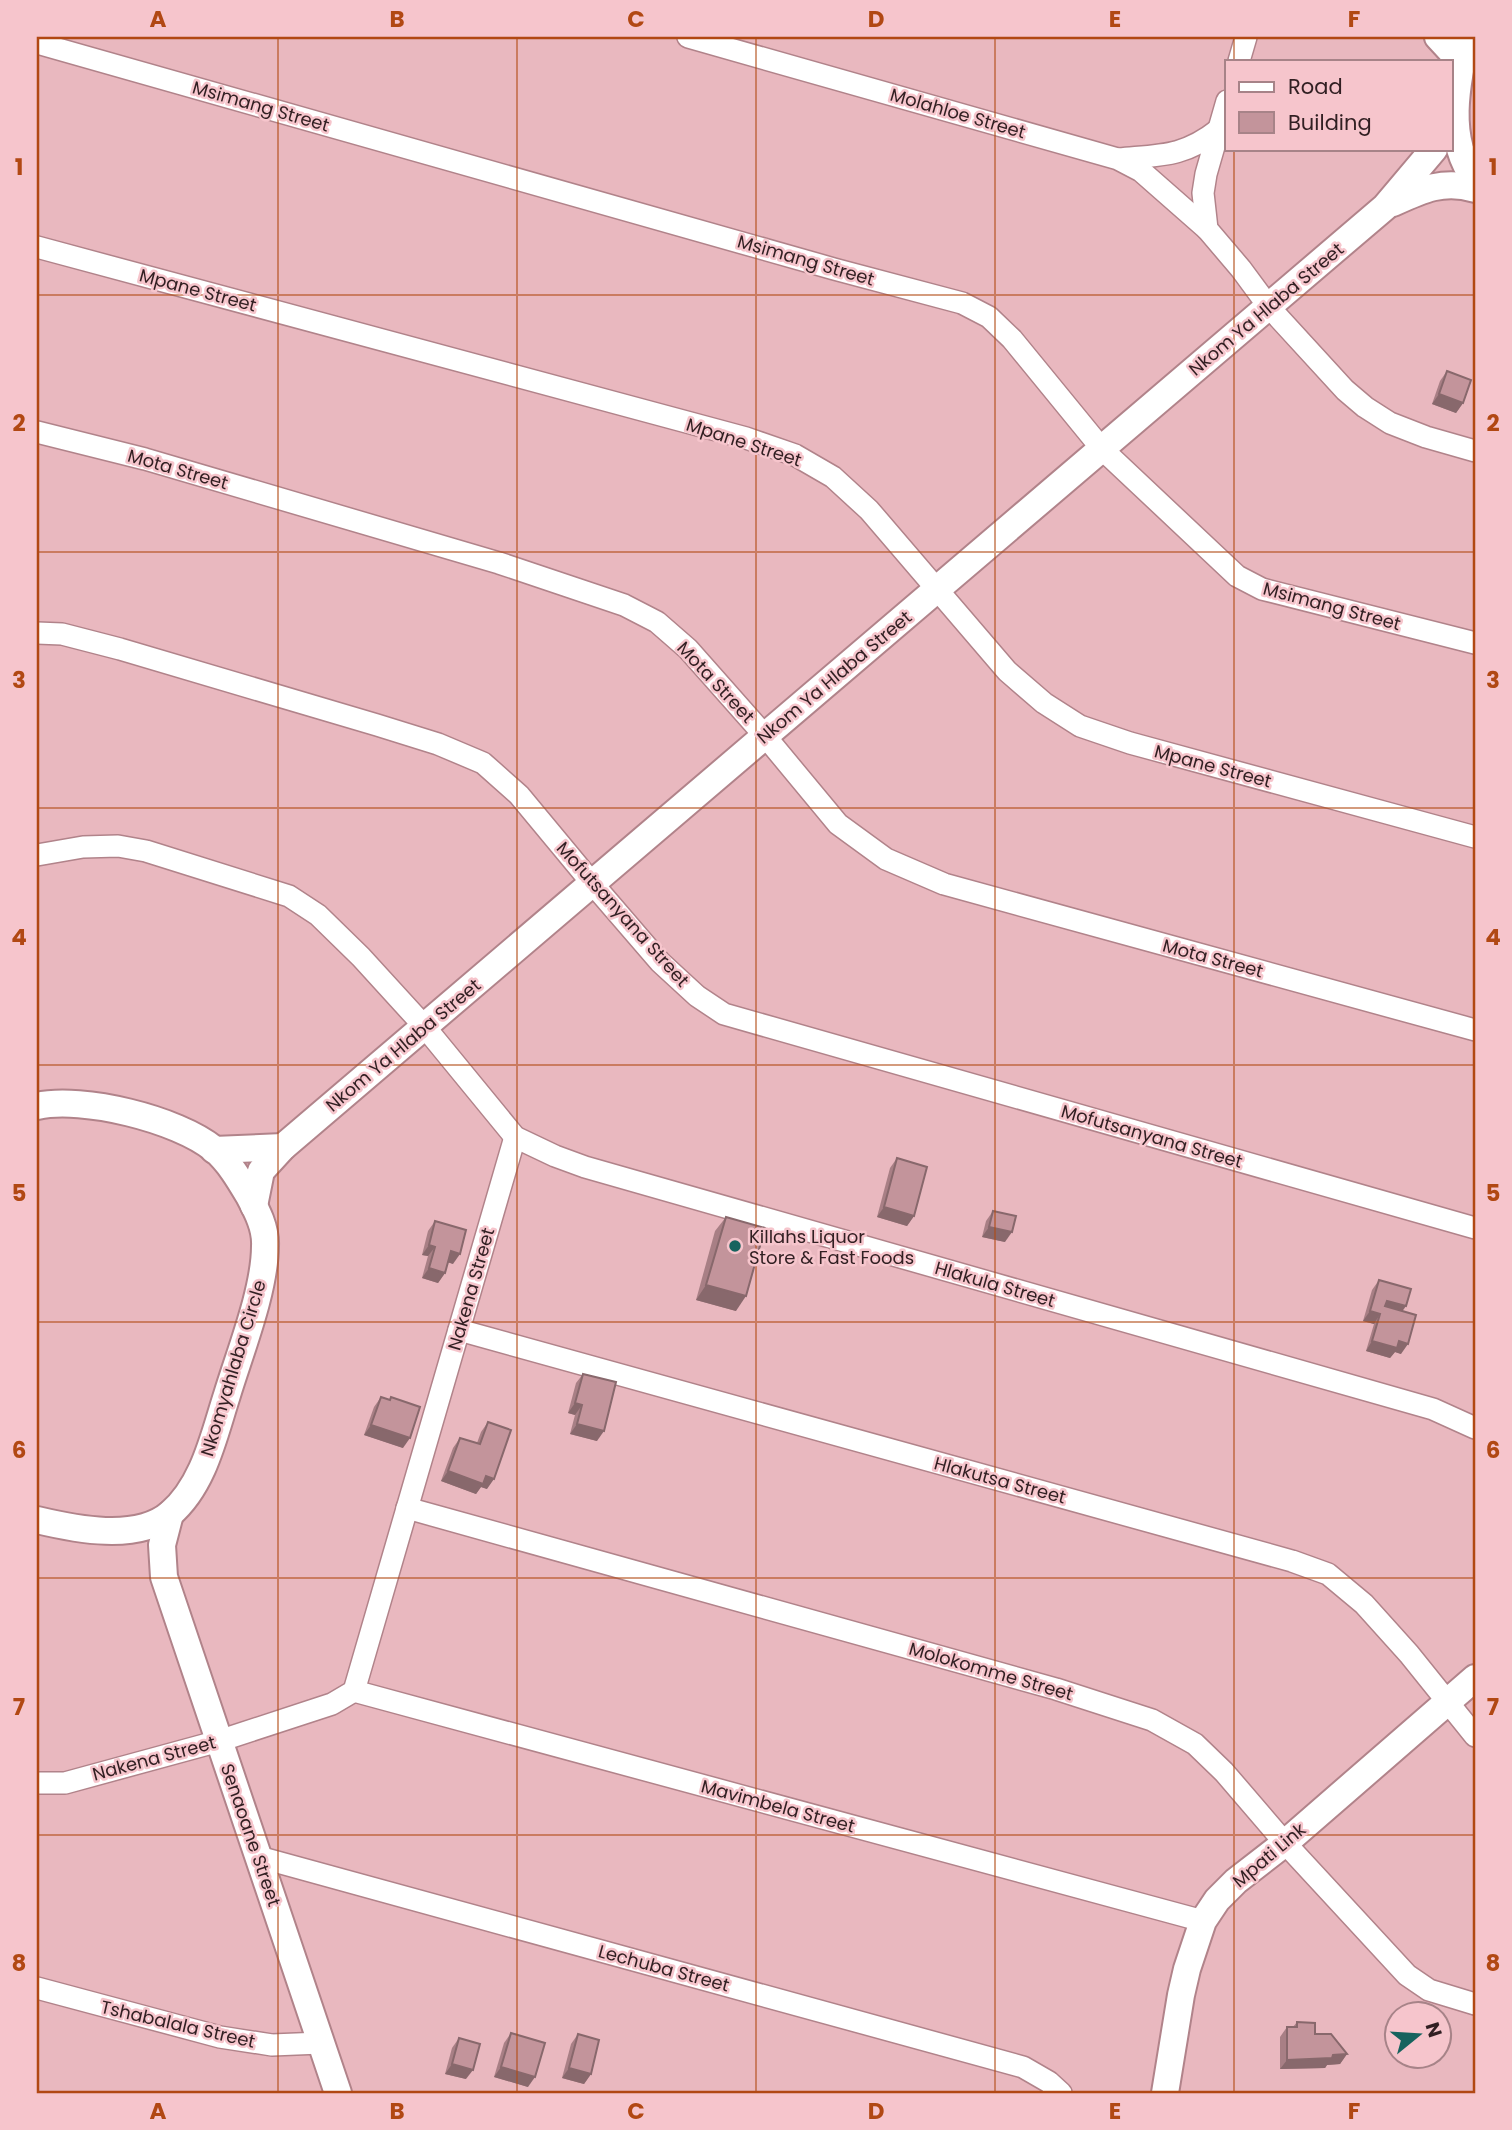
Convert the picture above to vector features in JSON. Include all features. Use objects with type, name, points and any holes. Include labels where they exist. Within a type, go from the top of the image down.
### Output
[{"type":"street","name":"Molahloe Street","points":[[688,37],[1118,159],[1141,171],[1207,229],[1269,307],[1345,390],[1365,407],[1390,423],[1426,437],[1475,450]]},
{"type":"street","points":[[1238,60],[1246,37]]},
{"type":"street","points":[[1438,37],[1462,63]]},
{"type":"street","points":[[1467,37],[1453,123],[1462,156],[1475,179]]},
{"type":"street","name":"Msimang Street","points":[[37,43],[962,303],[989,317],[1012,339],[1102,449],[1216,557],[1248,583],[1262,589],[1475,643]]},
{"type":"street","points":[[1207,229],[1203,193],[1225,107]]},
{"type":"street","points":[[1118,159],[1174,154],[1202,143],[1218,130]]},
{"type":"street","name":"Nkom Ya Hlaba Street","points":[[254,1206],[261,1171],[283,1147],[1385,207],[1433,150]]},
{"type":"street","name":"Nkom Ya Hlaba Street","points":[[1385,207],[1426,188],[1450,185],[1475,189]]},
{"type":"street","name":"Mpane Street","points":[[37,247],[746,438],[795,455],[833,477],[869,510],[1007,671],[1044,703],[1080,726],[1130,743],[1475,837]]},
{"type":"street","name":"Mota Street","points":[[37,432],[145,459],[446,547],[624,604],[657,622],[688,649],[838,824],[886,859],[944,884],[1475,1030]]},
{"type":"street","name":"Mofutsanyana Street","points":[[37,633],[62,634],[120,649],[377,724],[483,762],[519,795],[660,962],[697,996],[724,1014],[1475,1228]]},
{"type":"street","points":[[37,855],[83,847],[118,846],[146,850],[289,896],[318,915],[361,957],[424,1026],[515,1137]]},
{"type":"street","name":"Nkomyahlaba Circle","points":[[37,1106],[74,1104],[138,1114],[195,1136],[230,1166],[254,1206],[266,1244],[254,1309],[206,1459],[189,1491],[170,1514],[125,1532],[88,1530],[37,1520]]},
{"type":"street","name":"Nakena Street","points":[[37,1783],[65,1783],[219,1741],[332,1704],[354,1691],[515,1137]]},
{"type":"street","name":"Hlakula Street","points":[[515,1137],[585,1167],[1433,1409],[1475,1428]]},
{"type":"street","points":[[214,1150],[283,1147]]},
{"type":"street","name":"Hlakutsa Street","points":[[459,1330],[1292,1561],[1328,1574],[1364,1604],[1409,1654],[1475,1736]]},
{"type":"street","name":"Molokomme Street","points":[[407,1508],[1056,1689],[1152,1720],[1195,1744],[1224,1772],[1285,1843],[1407,1975],[1429,1990],[1475,2004]]},
{"type":"street","name":"Senaoane Street","points":[[170,1514],[162,1545],[164,1577],[338,2093]]},
{"type":"street","name":"Senaoane Street","points":[[125,1532],[141,1547],[164,1577]]},
{"type":"street","name":"Mpati Link","points":[[1165,2093],[1181,1995],[1203,1921],[1217,1900],[1475,1678]]},
{"type":"street","name":"Mavimbela Street","points":[[354,1691],[1203,1921]]},
{"type":"street","name":"Lechuba Street","points":[[259,1857],[1023,2067],[1049,2082],[1061,2093]]},
{"type":"street","name":"Tshabalala Street","points":[[37,1988],[220,2037],[272,2045],[321,2043]]},
{"type":"building","points":[[1447,371],[1471,380],[1463,403],[1439,394]]},
{"type":"building","points":[[897,1158],[927,1167],[914,1216],[884,1207]]},
{"type":"building","points":[[993,1211],[1016,1216],[1012,1232],[989,1227]]},
{"type":"building","points":[[726,1217],[765,1228],[746,1296],[706,1285]]},
{"type":"building","points":[[435,1221],[466,1230],[460,1254],[451,1251],[445,1273],[429,1268],[435,1247],[429,1245]]},
{"type":"building","points":[[1379,1280],[1411,1289],[1406,1306],[1387,1301],[1385,1306],[1416,1315],[1408,1344],[1399,1341],[1397,1348],[1372,1341],[1380,1314],[1370,1311]]},
{"type":"building","points":[[583,1374],[616,1382],[604,1431],[577,1424],[582,1405],[575,1403]]},
{"type":"building","points":[[381,1397],[390,1400],[391,1397],[420,1407],[410,1438],[371,1425]]},
{"type":"building","points":[[488,1422],[511,1430],[494,1479],[486,1476],[483,1484],[448,1471],[460,1438],[480,1444]]},
{"type":"building","points":[[1297,2022],[1315,2023],[1315,2034],[1331,2034],[1347,2054],[1333,2055],[1332,2058],[1287,2060],[1287,2027],[1297,2027]]},
{"type":"building","points":[[511,2033],[545,2043],[535,2077],[501,2067]]},
{"type":"building","points":[[578,2034],[599,2040],[591,2074],[569,2068]]},
{"type":"building","points":[[459,2038],[480,2044],[473,2070],[452,2064]]},
{"type":"place","name":"Killahs Liquor Store & Fast Foods","points":[[735,1246]]}]
